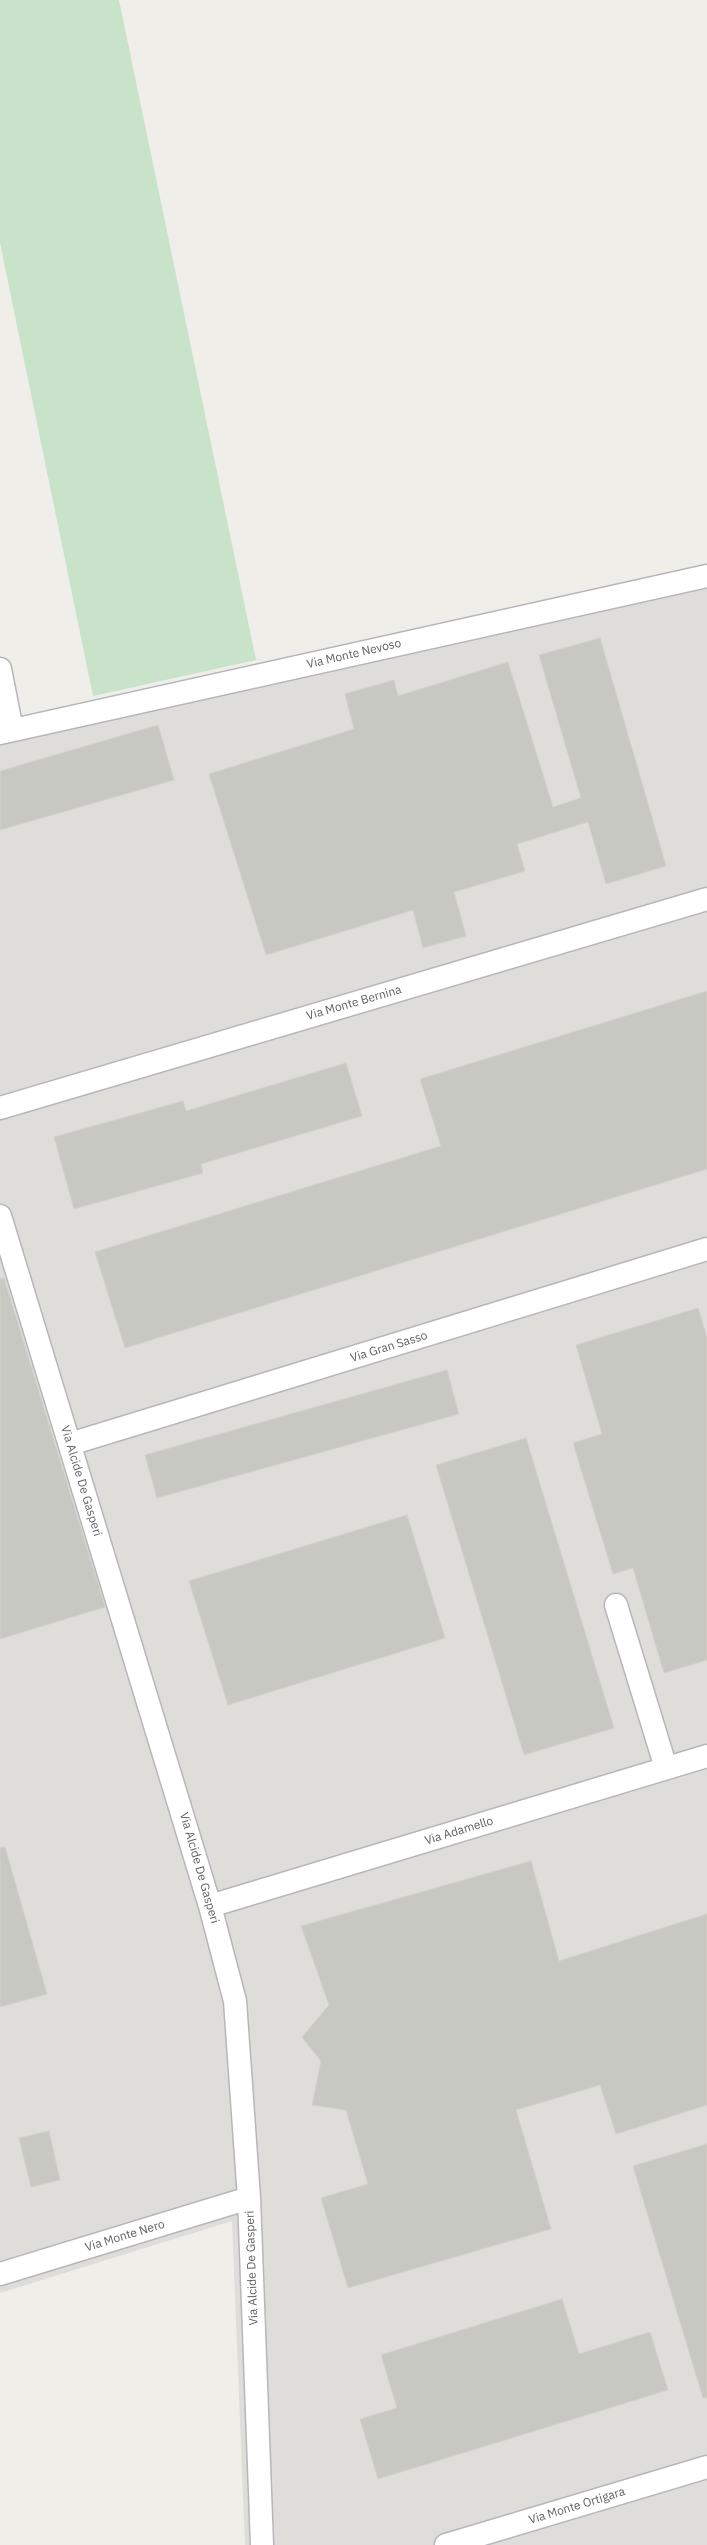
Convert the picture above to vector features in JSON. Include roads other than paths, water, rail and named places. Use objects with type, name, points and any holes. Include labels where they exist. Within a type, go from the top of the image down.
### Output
[{"type":"street","name":"Via Monte Nevoso","points":[[6,731],[707,576]]},
{"type":"street","points":[[0,669],[6,731]]},
{"type":"street","name":"Via Monte Bernina","points":[[0,1108],[707,899]]},
{"type":"street","name":"Via Alcide De Gasperi","points":[[0,1216],[210,1906],[236,2002],[249,2198],[262,2545]]},
{"type":"street","name":"Via Gran Sasso","points":[[70,1444],[706,1255]]},
{"type":"street","points":[[616,1604],[666,1768]]},
{"type":"street","name":"Via Adamello","points":[[210,1906],[707,1756]]},
{"type":"street","name":"Via Monte Nero","points":[[0,2274],[249,2198]]},
{"type":"street","name":"Via Monte Ortigara","points":[[446,2545],[707,2466]]}]
